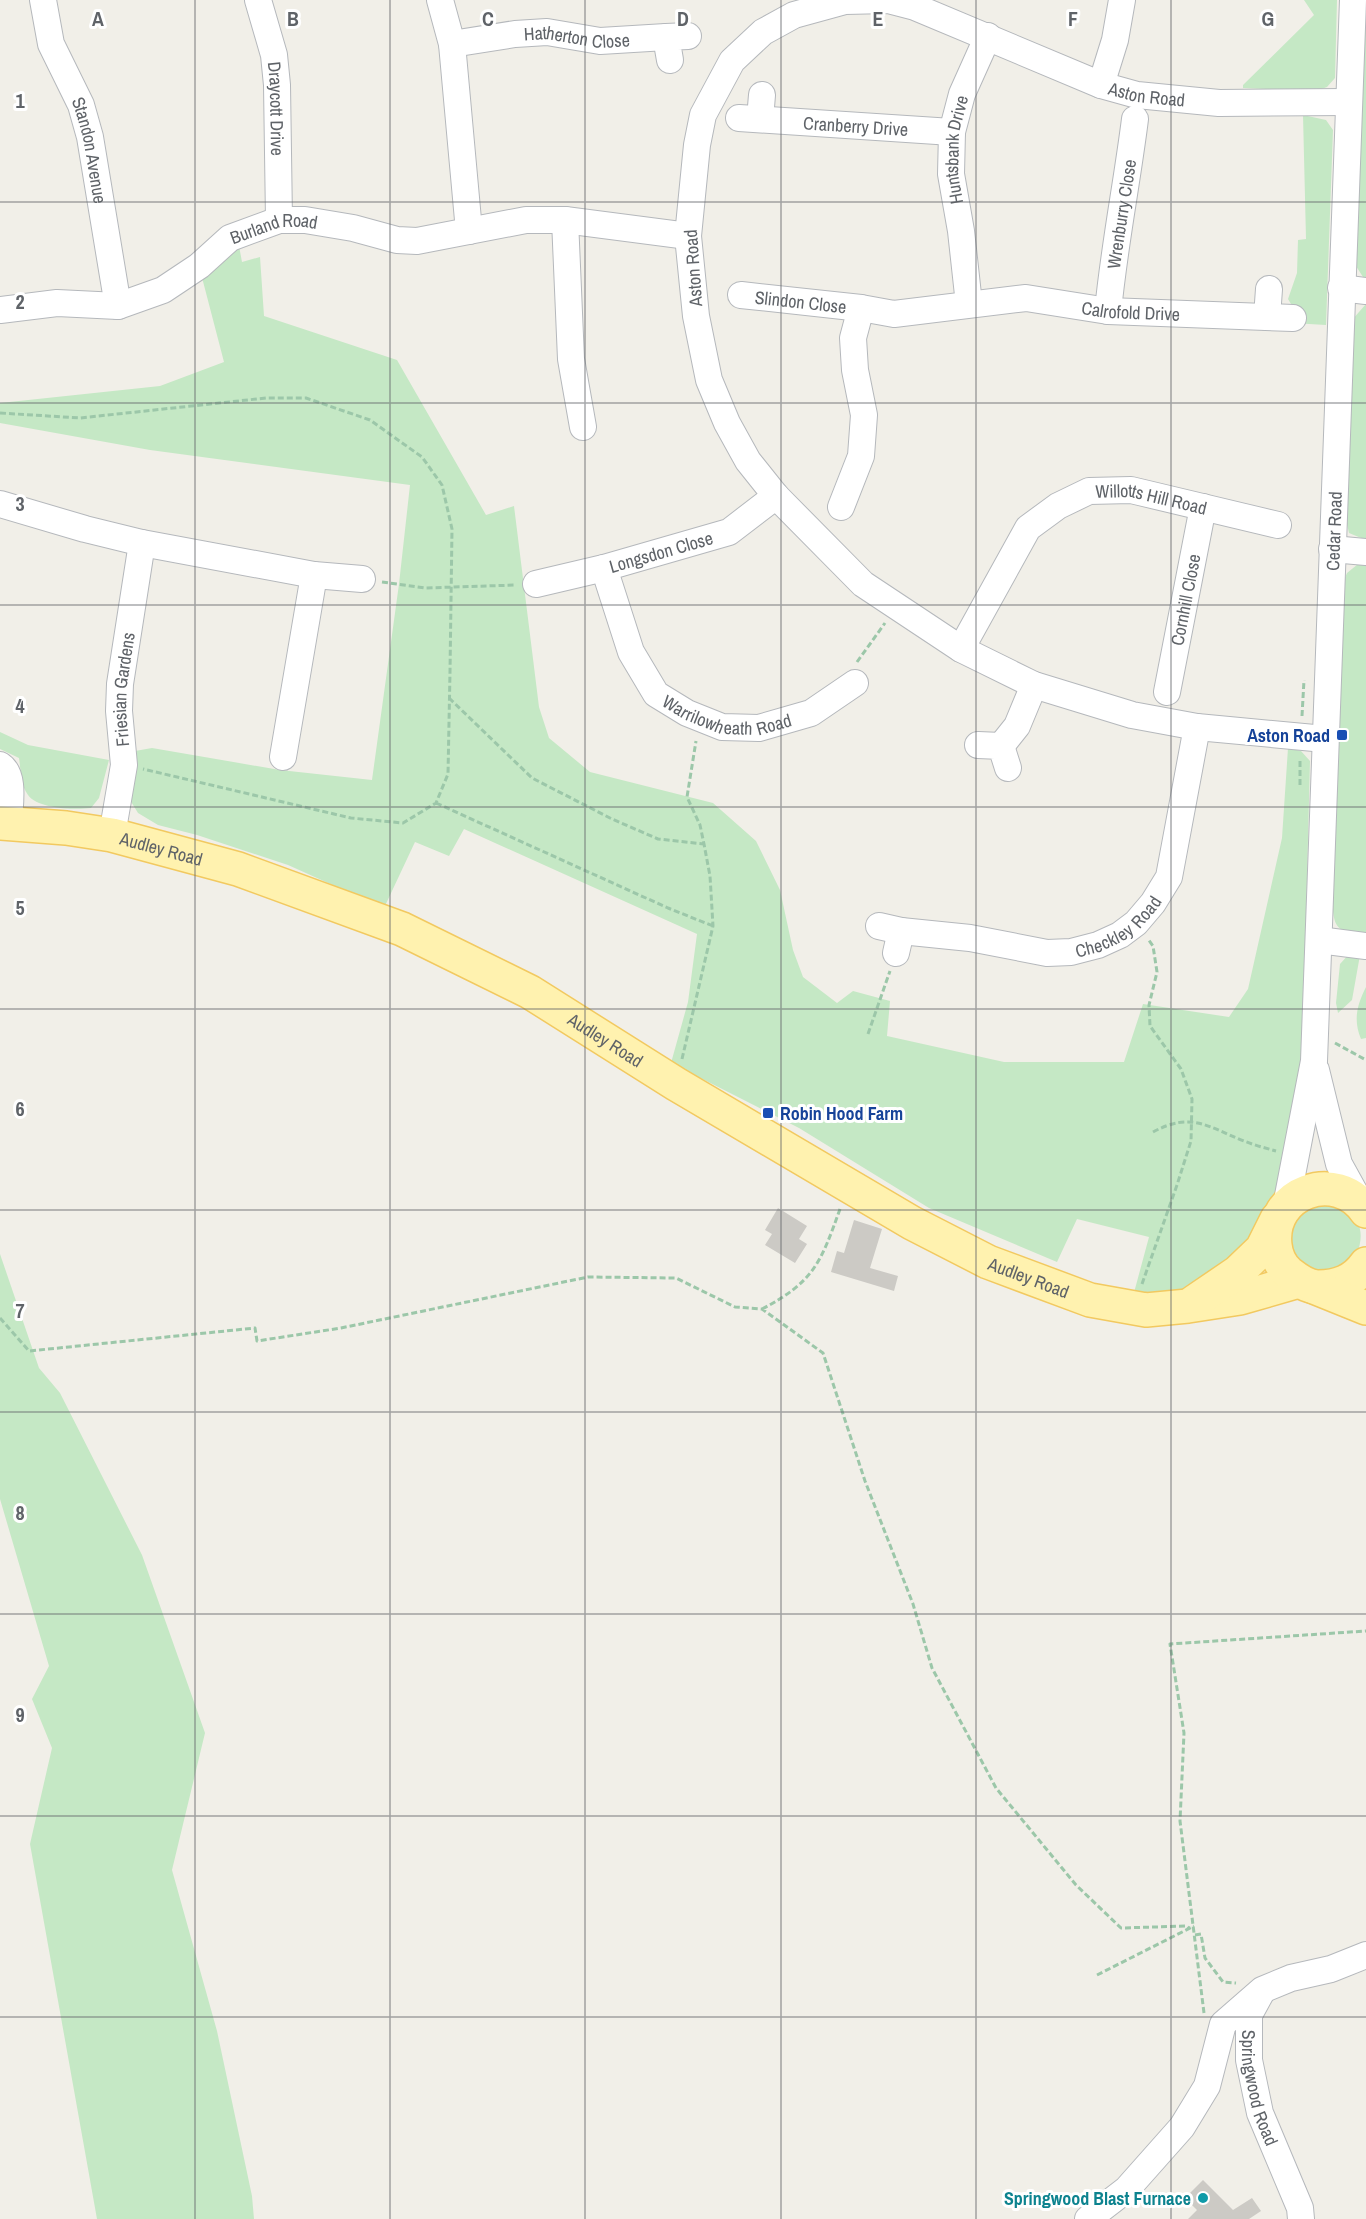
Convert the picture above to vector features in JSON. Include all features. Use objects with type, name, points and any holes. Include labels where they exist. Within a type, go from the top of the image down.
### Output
[{"type":"main road","name":"Audley Road","points":[[5,823],[112,835],[238,869],[402,929],[530,992],[676,1083],[912,1223],[988,1262],[1090,1300],[1146,1310],[1240,1298],[1306,1284],[1334,1287],[1353,1278],[1366,1264]]},
{"type":"main road","points":[[1364,1208],[1350,1195],[1338,1190],[1319,1188],[1298,1195],[1282,1210],[1274,1235],[1276,1253],[1285,1269],[1306,1284],[1366,1308]]},
{"type":"main road","name":"Audley Road","points":[[1188,1306],[1238,1272],[1262,1249],[1282,1210]]},
{"type":"street","name":"Draycott Drive","points":[[258,0],[274,55],[276,75],[279,220]]},
{"type":"street","points":[[440,0],[452,44],[469,231]]},
{"type":"street","name":"Aston Road","points":[[1313,738],[1197,727],[1132,715],[1034,685],[961,649],[863,584],[776,496],[743,451],[727,423],[709,380],[696,316],[688,236],[697,145],[703,116],[732,61],[791,7],[845,1],[888,0],[915,7],[988,36],[1101,85],[1137,95],[1219,103],[1348,102]]},
{"type":"street","points":[[1101,85],[1115,39],[1122,0]]},
{"type":"street","name":"Cedar Road","points":[[1314,1060],[1319,939],[1313,738],[1332,549],[1353,0]]},
{"type":"street","name":"Standon Avenue","points":[[46,1],[51,44],[81,105],[90,137],[118,306]]},
{"type":"street","name":"Hatherton Close","points":[[452,44],[515,34],[547,32],[600,41],[675,45]]},
{"type":"street","name":"Huntsbank Drive","points":[[969,304],[961,231],[951,174],[952,132],[962,94],[988,36]]},
{"type":"street","name":"Cranberry Drive","points":[[753,111],[952,132]]},
{"type":"street","name":"Wrenburry Close","points":[[1108,311],[1114,249],[1126,189],[1135,119]]},
{"type":"street","name":"Burland Road","points":[[0,310],[57,303],[118,306],[163,290],[199,266],[230,238],[244,242],[279,220],[305,220],[417,242],[526,220],[565,220],[688,236]]},
{"type":"street","points":[[565,220],[571,359],[583,427]]},
{"type":"street","points":[[1341,288],[1366,291]]},
{"type":"street","points":[[1267,317],[1269,289]]},
{"type":"street","name":"Slindon Close","points":[[741,295],[861,308],[894,314],[969,304]]},
{"type":"street","name":"Calrofold Drive","points":[[969,304],[1026,298],[1108,311],[1293,318]]},
{"type":"street","name":"Slindon Close","points":[[842,507],[861,456],[864,415],[855,370],[853,338],[861,308]]},
{"type":"street","name":"Willotts Hill Road","points":[[961,649],[1028,528],[1058,506],[1089,491],[1131,490],[1278,525]]},
{"type":"street","name":"Longsdon Close","points":[[536,584],[603,568],[729,532],[776,496]]},
{"type":"street","points":[[0,504],[142,543],[314,576],[362,579]]},
{"type":"street","name":"Cornhill Close","points":[[1167,692],[1203,507]]},
{"type":"street","name":"Friesian Gardens","points":[[112,835],[124,765],[119,711],[120,684],[142,543]]},
{"type":"street","points":[[1332,549],[1366,552]]},
{"type":"street","name":"Warrilowheath Road","points":[[603,568],[631,652],[656,694],[687,713],[722,727],[759,728],[811,713],[855,683]]},
{"type":"street","points":[[283,757],[314,576]]},
{"type":"street","points":[[995,753],[1017,726],[1034,685]]},
{"type":"street","name":"Checkley Road","points":[[892,937],[970,938],[1047,954],[1071,952],[1098,945],[1120,935],[1136,923],[1153,903],[1168,877],[1197,727]]},
{"type":"street","points":[[0,765],[5,768],[10,783],[5,823]]},
{"type":"street","points":[[1319,939],[1366,946]]},
{"type":"street","points":[[1282,1210],[1295,1158],[1314,1060]]},
{"type":"street","points":[[1314,1060],[1339,1164],[1364,1208]]},
{"type":"street","points":[[1088,2219],[1127,2189],[1182,2127],[1207,2086],[1223,2024],[1262,1990],[1291,1978],[1331,1969],[1366,1955]]},
{"type":"street","name":"Springwood Road","points":[[1262,1990],[1249,2015],[1249,2060],[1260,2113],[1300,2208],[1301,2219]]},
{"type":"path","points":[[362,579],[425,588],[536,584]]},
{"type":"path","points":[[855,683],[852,669],[896,606]]},
{"type":"path","points":[[1300,786],[1313,738],[1304,678]]},
{"type":"path","points":[[449,698],[532,778],[612,819],[658,839],[704,844]]},
{"type":"path","points":[[676,1083],[713,926],[711,888],[704,844],[700,825],[687,797],[699,718]]},
{"type":"path","points":[[436,803],[668,908],[713,926]]},
{"type":"path","points":[[1136,923],[1153,946],[1157,972],[1149,1005],[1150,1026],[1181,1070],[1192,1099],[1191,1141],[1141,1289]]},
{"type":"path","points":[[868,1034],[892,937]]},
{"type":"path","points":[[1315,1033],[1366,1060]]},
{"type":"path","points":[[1153,1132],[1171,1124],[1204,1123],[1245,1142],[1295,1158]]},
{"type":"path","points":[[762,1309],[789,1295],[812,1274],[827,1246],[849,1186]]},
{"type":"path","points":[[0,1318],[29,1351],[255,1328],[257,1341],[341,1328],[588,1277],[613,1276],[676,1278],[735,1307],[762,1309],[823,1353],[865,1481],[910,1594],[932,1668],[996,1788],[1076,1885],[1121,1928],[1187,1926],[1189,1928]]},
{"type":"path","points":[[1221,2035],[1206,2029],[1180,1821],[1184,1733],[1170,1644],[1366,1631]]},
{"type":"path","points":[[1097,1975],[1194,1926]]},
{"type":"path","points":[[1195,1935],[1201,1934],[1205,1958],[1223,1982],[1246,1983],[1262,1990]]},
{"type":"green space","points":[[1304,0],[1337,0],[1335,78],[1327,87],[1316,91],[1243,88],[1243,85],[1314,15]]},
{"type":"green space","points":[[1363,0],[1366,0],[1366,277],[1363,277],[1356,266],[1354,249]]},
{"type":"green space","points":[[1303,115],[1326,120],[1333,130],[1326,325],[1292,323],[1294,309],[1288,299],[1297,273],[1298,240],[1306,239]]},
{"type":"green space","points":[[237,235],[242,262],[260,257],[264,316],[397,360],[486,515],[514,506],[539,707],[549,738],[590,772],[713,803],[756,841],[780,890],[793,950],[803,977],[837,1003],[853,991],[890,1001],[887,1036],[1004,1062],[1124,1062],[1143,1004],[1229,1017],[1248,989],[1282,838],[1288,748],[1301,751],[1310,761],[1300,1079],[1285,1163],[1268,1213],[1252,1242],[1197,1286],[1158,1298],[1132,1300],[1149,1237],[1077,1219],[1057,1262],[929,1208],[799,1128],[671,1063],[688,1002],[697,934],[464,829],[449,856],[415,842],[384,908],[288,865],[197,835],[158,825],[138,813],[130,800],[135,775],[135,751],[152,748],[280,770],[372,780],[410,485],[150,450],[0,423],[0,403],[160,386],[224,362],[199,266]]},
{"type":"green space","points":[[1366,304],[1366,540],[1349,533],[1346,520],[1352,320]]},
{"type":"green space","points":[[1363,560],[1366,561],[1366,938],[1346,932],[1336,924],[1331,891],[1341,587],[1347,573]]},
{"type":"green space","points":[[0,732],[28,745],[109,760],[99,798],[91,808],[84,809],[48,806],[33,800],[28,795],[21,777],[19,758],[0,749]]},
{"type":"green space","points":[[1350,953],[1360,955],[1352,1000],[1338,1013],[1336,1003],[1340,964]]},
{"type":"green space","points":[[1366,987],[1366,1038],[1361,1039],[1357,1025],[1357,1013]]},
{"type":"green space","points":[[1327,1199],[1355,1219],[1361,1239],[1352,1261],[1326,1275],[1294,1262],[1287,1226],[1293,1214]]},
{"type":"green space","points":[[0,1254],[39,1368],[60,1393],[142,1555],[205,1733],[172,1870],[217,2031],[252,2196],[254,2219],[97,2219],[30,1844],[52,1748],[32,1699],[49,1666],[0,1499]]},
{"type":"building","points":[[778,1208],[807,1226],[799,1239],[807,1244],[795,1263],[765,1245],[772,1234],[765,1230]]},
{"type":"building","points":[[854,1220],[882,1229],[870,1268],[898,1276],[894,1291],[831,1272],[837,1251],[844,1253]]},
{"type":"building","points":[[1203,2180],[1233,2210],[1252,2198],[1261,2211],[1249,2219],[1188,2219],[1197,2210],[1185,2198]]},
{"type":"place","name":"Aston Road","points":[[1342,735]]},
{"type":"place","name":"Robin Hood Farm","points":[[768,1113]]},
{"type":"place","name":"Springwood Blast Furnace","points":[[1203,2198]]}]
